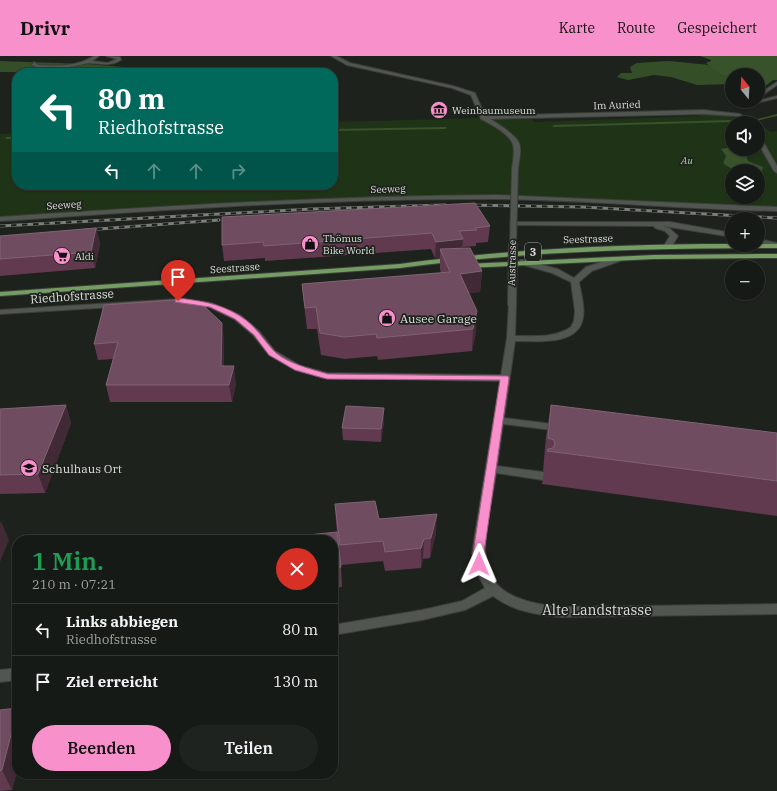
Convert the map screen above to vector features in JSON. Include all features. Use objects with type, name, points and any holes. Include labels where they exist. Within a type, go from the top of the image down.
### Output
[{"type":"main road","name":"Seestrasse","points":[[400,266],[456,257],[586,249],[777,246]]},
{"type":"main road","name":"Seestrasse","points":[[0,294],[400,266],[461,266],[617,258],[777,256]]},
{"type":"street","points":[[86,62],[97,56]]},
{"type":"street","points":[[34,63],[34,65],[38,66],[61,66],[86,62],[108,64],[119,60],[118,58],[108,56]]},
{"type":"street","points":[[333,56],[348,64],[464,90],[473,94],[483,118]]},
{"type":"street","points":[[765,92],[777,83]]},
{"type":"street","points":[[765,101],[777,97]]},
{"type":"street","points":[[738,115],[747,108]]},
{"type":"street","name":"Im Auried","points":[[483,118],[703,112],[738,115]]},
{"type":"street","name":"Austrasse","points":[[483,118],[499,126],[516,143],[517,150],[513,224],[511,338],[478,553],[479,564],[493,590]]},
{"type":"street","points":[[765,150],[777,171]]},
{"type":"street","name":"Seeweg","points":[[0,219],[265,203],[429,198],[523,198],[777,209]]},
{"type":"street","points":[[513,224],[670,224],[725,235]]},
{"type":"street","points":[[639,224],[670,231],[674,236],[672,242],[667,247]]},
{"type":"street","points":[[765,243],[777,246]]},
{"type":"street","points":[[575,281],[589,269],[617,258]]},
{"type":"street","points":[[523,262],[555,271],[575,281]]},
{"type":"street","points":[[511,338],[548,338],[560,336],[574,330],[577,327],[579,317],[575,281]]},
{"type":"street","name":"Riedhofstrasse","points":[[0,312],[178,301],[205,304],[211,305],[237,317],[256,333],[272,353],[298,368],[327,376],[505,378]]},
{"type":"street","points":[[498,420],[568,429]]},
{"type":"street","points":[[491,469],[543,476]]},
{"type":"street","points":[[338,629],[422,615],[465,605],[493,590]]},
{"type":"street","name":"Alte Landstrasse","points":[[493,590],[516,605],[536,610],[560,612],[777,609]]},
{"type":"street","points":[[0,676],[12,675]]},
{"type":"green space","name":"Au","points":[[697,112],[738,115],[739,116],[725,116],[725,156],[765,156],[765,128],[771,132],[777,131],[777,209],[560,199],[429,198],[268,203],[0,219],[0,134],[12,133],[12,190],[338,190],[338,122],[483,118],[487,120],[531,119],[535,122],[701,116]]},
{"type":"shaded area","points":[[700,56],[777,56],[777,80],[773,80],[765,86],[765,68],[725,68],[725,76],[719,74],[706,63],[711,60]]},
{"type":"shaded area","points":[[0,61],[87,64],[136,68],[12,68],[12,72],[0,72]]},
{"type":"shaded area","points":[[669,61],[710,65],[719,74],[725,76],[725,84],[697,85],[671,77],[654,75],[628,80],[617,77],[621,73],[632,73],[630,67],[637,63]]},
{"type":"shaded area","points":[[725,148],[725,155],[721,149]]},
{"type":"shaded area","points":[[726,156],[746,156],[748,161],[756,164],[725,164],[723,163]]},
{"type":"building","points":[[475,203],[490,226],[475,228],[477,230],[459,231],[463,239],[436,242],[432,233],[264,246],[263,242],[222,245],[222,217]]},
{"type":"building","points":[[96,228],[91,252],[0,259],[0,236]]},
{"type":"building","points":[[470,248],[482,271],[460,274],[477,311],[473,329],[377,338],[376,334],[344,337],[320,333],[316,307],[305,308],[302,284],[450,272],[440,249]]},
{"type":"building","points":[[174,300],[193,302],[205,307],[222,323],[221,366],[234,366],[229,385],[106,385],[118,342],[94,344],[104,305]]},
{"type":"building","points":[[66,405],[38,474],[0,475],[0,409]]},
{"type":"building","points":[[551,405],[777,433],[777,481],[547,451],[548,449],[553,448],[555,444],[554,440],[548,438]]},
{"type":"building","points":[[346,406],[384,408],[381,429],[342,428]]},
{"type":"building","points":[[375,501],[379,519],[437,514],[431,538],[424,539],[421,548],[385,552],[383,541],[340,545],[335,504]]},
{"type":"building","points":[[337,532],[337,535],[308,535]]},
{"type":"building","points":[[338,541],[341,567],[338,567]]},
{"type":"building","points":[[12,709],[12,731],[2,770],[0,771],[0,710]]},
{"type":"waterway","points":[[765,118],[777,115]]},
{"type":"waterway","points":[[554,126],[725,121]]},
{"type":"waterway","points":[[338,130],[445,128]]},
{"type":"waterway","points":[[7,138],[12,138]]},
{"type":"railway","points":[[0,226],[312,209],[445,205]]},
{"type":"railway","points":[[465,205],[583,207],[777,218]]},
{"type":"railway","points":[[86,230],[219,220]]},
{"type":"place","name":"Weinbaumuseum","points":[[439,110]]},
{"type":"place","name":"Thömus Bike World","points":[[310,244]]},
{"type":"place","name":"Aldi","points":[[62,256]]},
{"type":"place","name":"Ausee Garage","points":[[387,318]]},
{"type":"place","name":"Schulhaus Ort","points":[[29,468]]},
{"type":"route","points":[[178,301],[211,305],[237,317],[256,333],[272,353],[298,368],[327,376],[505,378],[478,553],[479,564]]}]
